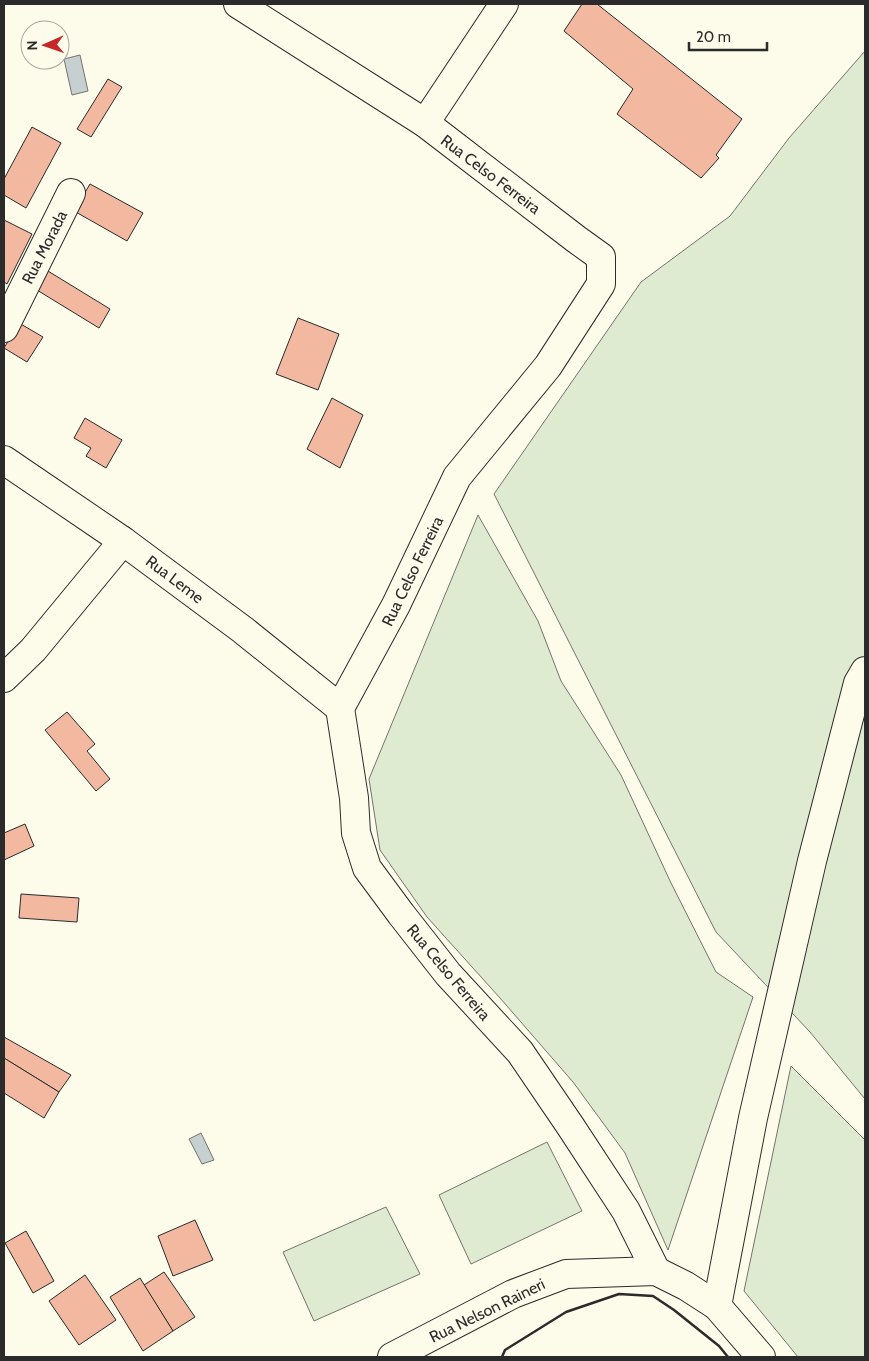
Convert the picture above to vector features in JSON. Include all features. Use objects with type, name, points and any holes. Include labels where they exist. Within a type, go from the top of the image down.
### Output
[{"type":"street","name":"Rua Celso Ferreira","points":[[238,4],[424,123],[601,257],[601,284],[548,366],[457,477],[396,605],[340,708],[354,798],[356,833],[368,868],[448,974],[520,1052],[626,1211],[656,1271]]},
{"type":"street","points":[[424,123],[504,4]]},
{"type":"street","name":"Rua Morada","points":[[4,328],[71,194]]},
{"type":"street","name":"Rua Leme","points":[[4,460],[123,541],[243,630],[340,708]]},
{"type":"street","points":[[4,678],[33,650],[123,541]]},
{"type":"street","points":[[717,1306],[753,1118],[810,871],[858,683],[865,671]]},
{"type":"street","name":"Rua Nelson Raineri","points":[[392,1357],[513,1294],[566,1274],[656,1271],[686,1286],[717,1306],[761,1357]]},
{"type":"green space","points":[[865,51],[865,1099],[810,1032],[716,932],[494,494],[641,282],[730,216],[789,138]]},
{"type":"green space","points":[[478,515],[538,621],[561,681],[621,775],[671,883],[716,972],[753,997],[668,1250],[625,1153],[573,1082],[427,917],[380,850],[369,779]]},
{"type":"green space","points":[[791,1066],[865,1140],[865,1357],[798,1357],[744,1291]]},
{"type":"green space","points":[[547,1142],[582,1211],[471,1264],[439,1195]]},
{"type":"green space","points":[[386,1207],[420,1274],[314,1321],[283,1252]]},
{"type":"shaded area","points":[[80,55],[88,91],[72,95],[66,70],[70,70],[70,58]]},
{"type":"shaded area","points":[[201,1133],[214,1160],[202,1164],[189,1139]]},
{"type":"building","points":[[582,4],[597,4],[742,119],[716,155],[719,158],[701,178],[617,114],[633,89],[564,31]]},
{"type":"building","points":[[108,79],[122,87],[91,137],[77,129]]},
{"type":"building","points":[[32,127],[61,143],[26,208],[4,195],[4,179]]},
{"type":"building","points":[[90,184],[143,213],[127,241],[74,211]]},
{"type":"building","points":[[4,220],[32,234],[7,284],[4,282]]},
{"type":"building","points":[[43,268],[110,309],[99,328],[32,287]]},
{"type":"building","points":[[298,318],[339,334],[318,390],[276,374]]},
{"type":"building","points":[[19,323],[43,337],[27,362],[4,348]]},
{"type":"building","points":[[332,398],[363,415],[340,468],[307,449]]},
{"type":"building","points":[[85,418],[122,440],[106,468],[86,456],[91,448],[74,438]]},
{"type":"building","points":[[67,712],[95,744],[87,751],[110,779],[96,791],[45,730]]},
{"type":"building","points":[[25,824],[34,846],[4,860],[4,833]]},
{"type":"building","points":[[21,894],[79,898],[77,922],[19,918]]},
{"type":"building","points":[[4,1037],[71,1075],[59,1092],[4,1058]]},
{"type":"building","points":[[4,1058],[59,1092],[44,1118],[4,1093]]},
{"type":"building","points":[[195,1220],[213,1260],[173,1276],[158,1236]]},
{"type":"building","points":[[26,1231],[54,1281],[33,1293],[5,1243]]},
{"type":"building","points":[[164,1272],[195,1317],[173,1331],[144,1285]]},
{"type":"building","points":[[85,1275],[116,1320],[79,1345],[49,1301]]},
{"type":"building","points":[[140,1278],[173,1331],[143,1351],[110,1297]]},
{"type":"wall","points":[[502,1357],[505,1350],[566,1312],[619,1294],[653,1296],[674,1310],[719,1346],[728,1357]]}]
